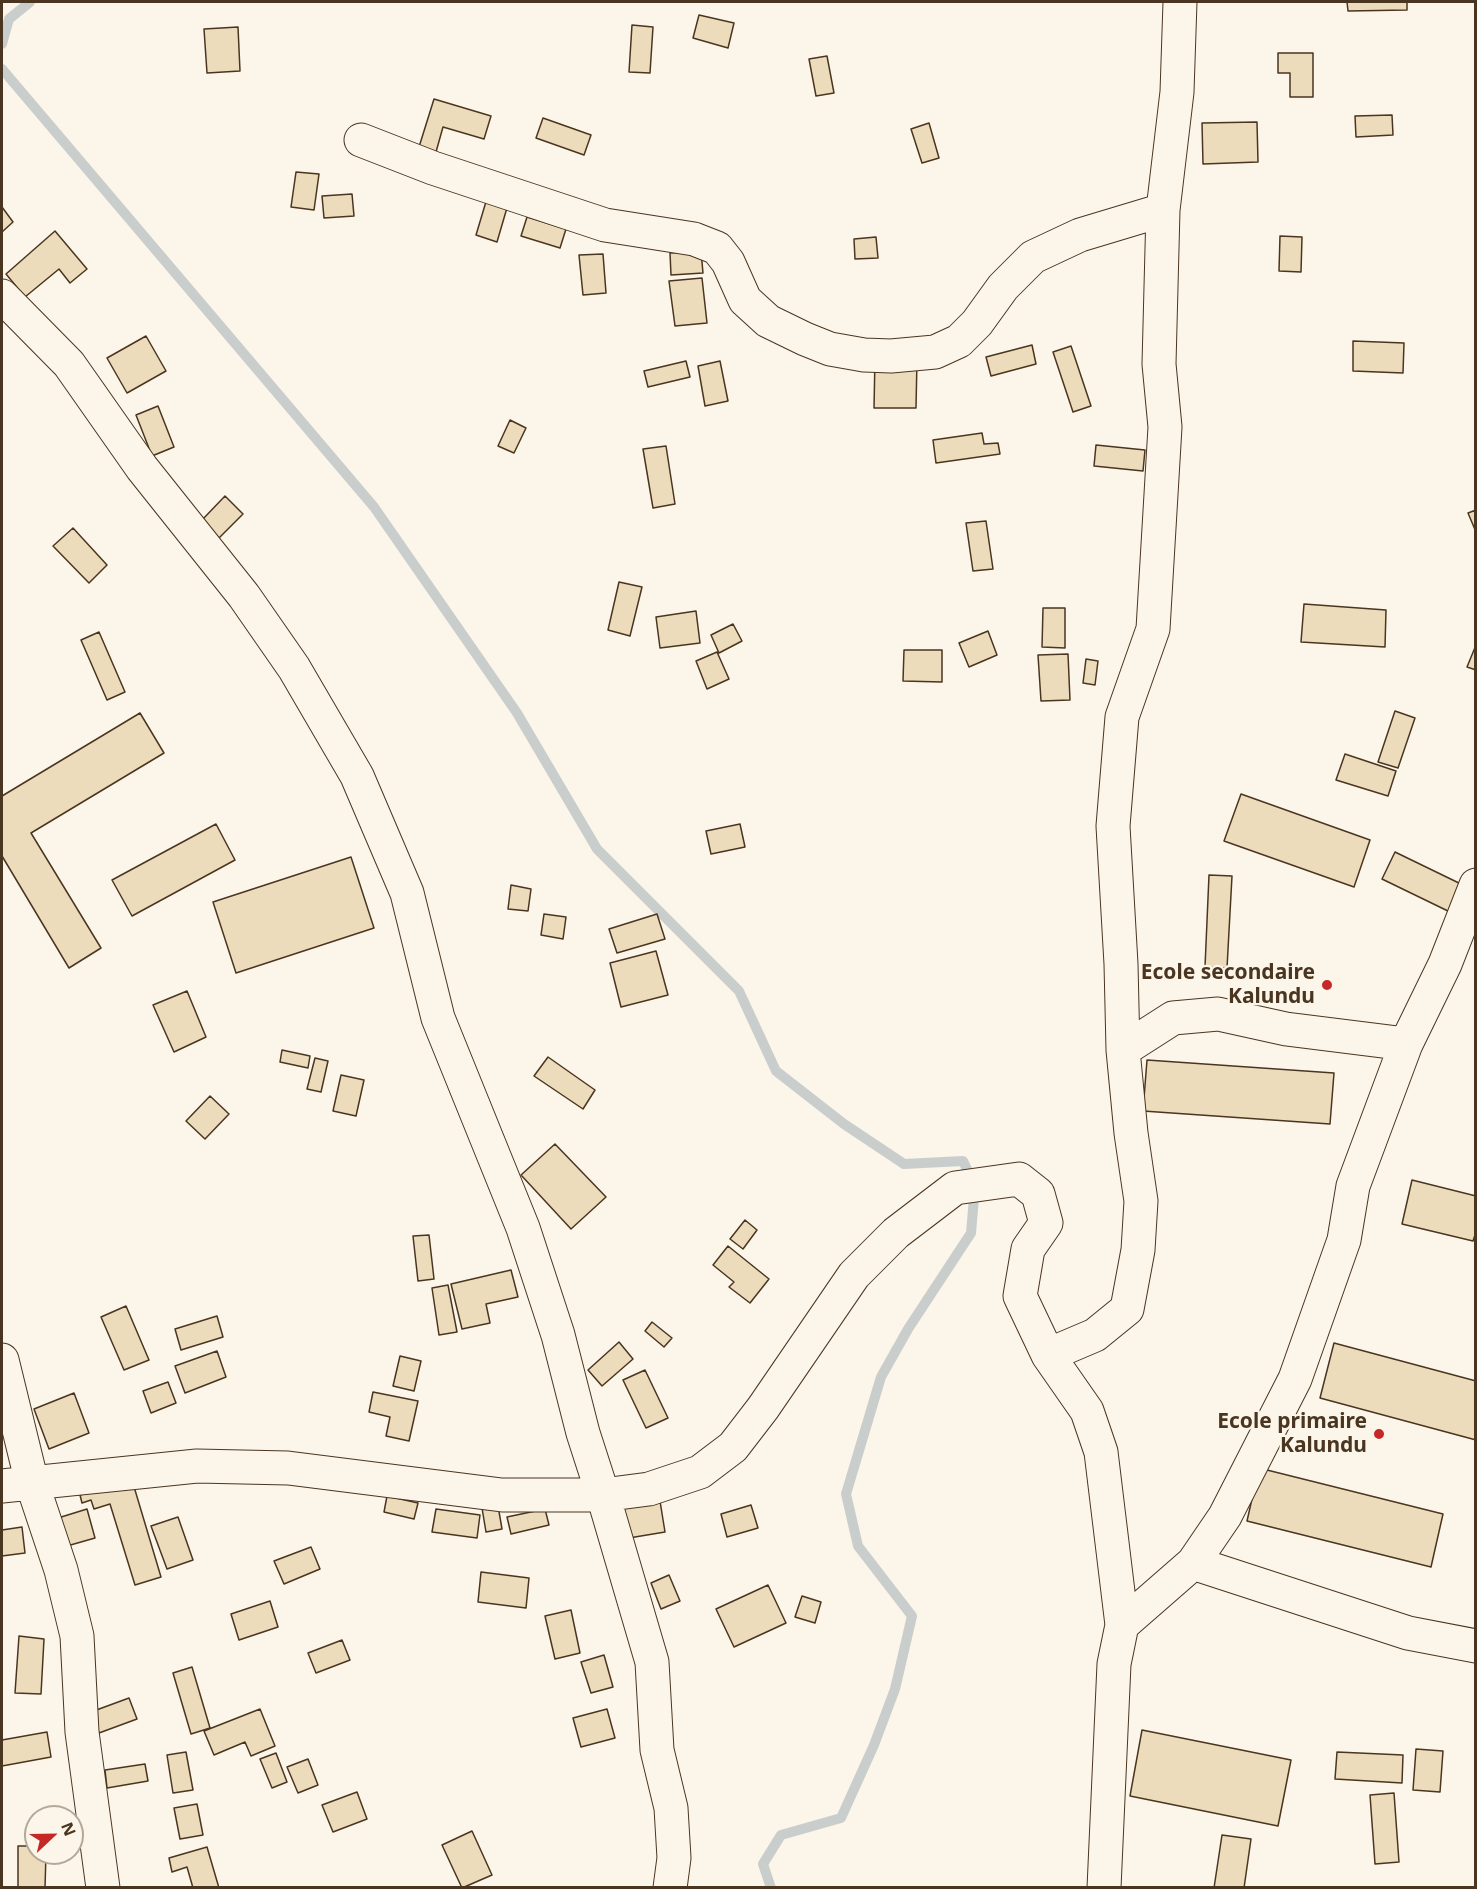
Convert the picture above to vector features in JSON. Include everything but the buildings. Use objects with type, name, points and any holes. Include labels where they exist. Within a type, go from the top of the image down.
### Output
[{"type":"street","points":[[1047,1355],[1095,1335],[1127,1309],[1138,1250],[1142,1201],[1131,1133],[1123,1050],[1121,964],[1113,826],[1122,717],[1153,628],[1165,427],[1159,364],[1163,210],[1177,92],[1180,2]]},
{"type":"street","points":[[361,140],[433,168],[605,225],[694,240],[717,248],[728,262],[745,300],[768,321],[830,349],[864,355],[891,356],[935,352],[960,341],[977,323],[1003,287],[1034,257],[1080,235],[1163,210]]},
{"type":"street","points":[[2,296],[69,363],[142,468],[244,596],[294,668],[357,776],[407,893],[438,1018],[523,1228],[558,1335],[583,1433],[652,1662],[657,1750],[671,1808],[674,1858],[670,1887]]},
{"type":"street","points":[[1122,1625],[1193,1563],[1225,1516],[1295,1379],[1344,1240],[1353,1186],[1406,1044],[1445,964],[1476,885]]},
{"type":"street","points":[[1123,1050],[1173,1018],[1218,1014],[1286,1029],[1406,1044]]},
{"type":"street","points":[[17,1484],[196,1466],[288,1468],[502,1495],[603,1495],[649,1489],[700,1472],[734,1447],[855,1275],[896,1233],[955,1188],[1019,1179],[1038,1194],[1046,1223],[1028,1249],[1020,1296],[1047,1355],[1087,1411],[1101,1452],[1122,1625],[1114,1664],[1104,1887]]},
{"type":"street","points":[[2,1360],[17,1484],[61,1570],[77,1636],[82,1732],[103,1887]]},
{"type":"street","points":[[1193,1563],[1408,1633],[1476,1646]]},
{"type":"waterway","points":[[2,44],[9,19],[30,2]]},
{"type":"waterway","points":[[2,69],[374,507],[517,713],[597,849],[739,991],[776,1071],[844,1124],[904,1164],[963,1161],[975,1186],[971,1233],[908,1329],[881,1377],[846,1494],[858,1546],[912,1616],[895,1689],[874,1745],[841,1818],[781,1835],[763,1864],[771,1888]]},
{"type":"place","name":"Ecole secondaire Kalundu","points":[[1327,985]]},
{"type":"place","name":"Ecole primaire Kalundu","points":[[1379,1434]]}]
